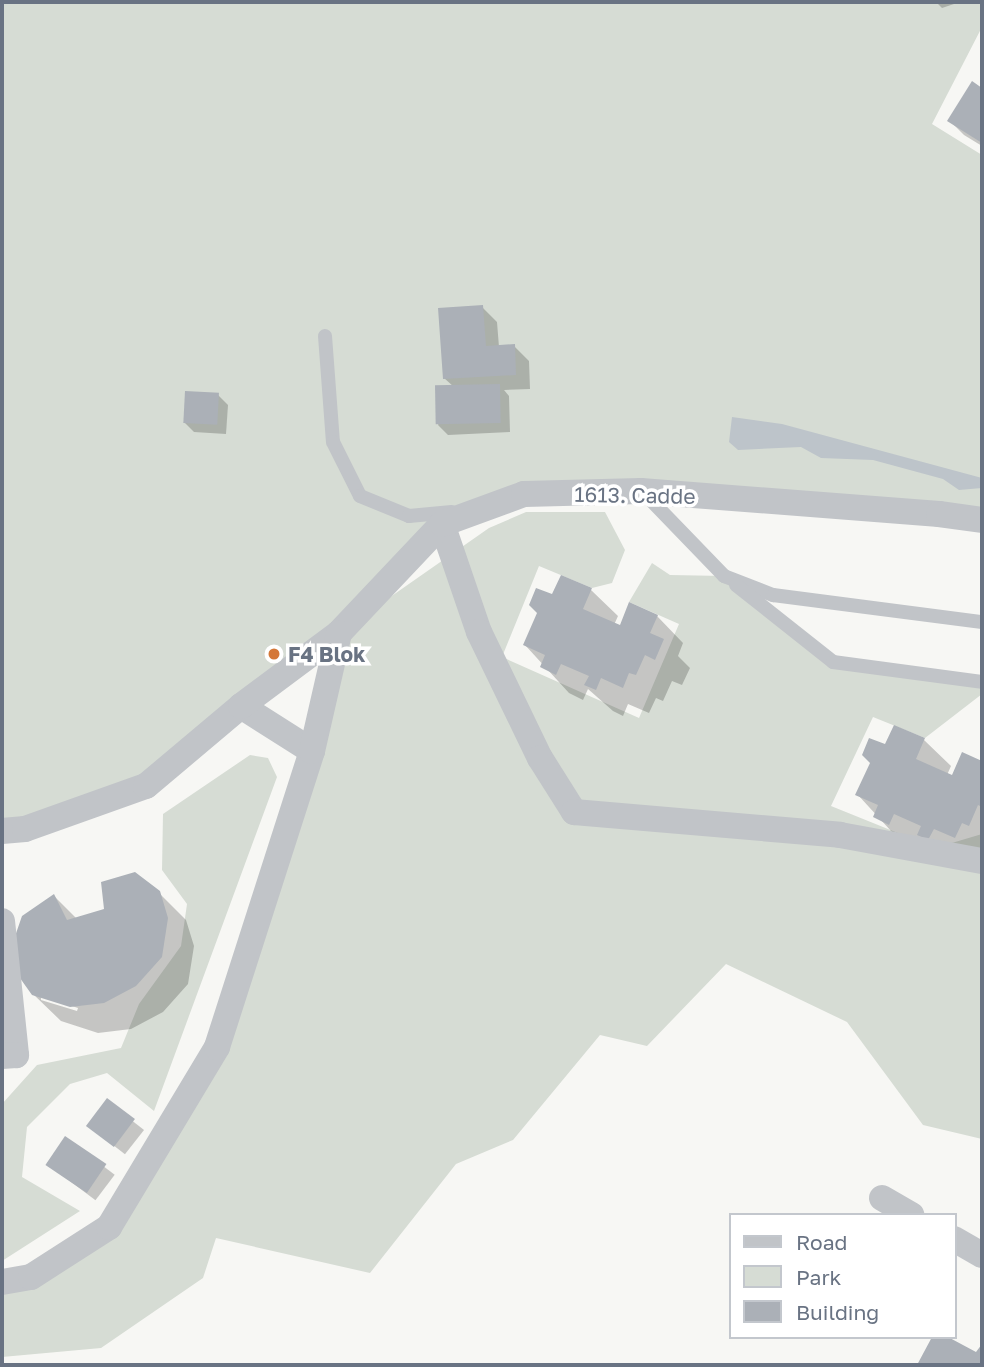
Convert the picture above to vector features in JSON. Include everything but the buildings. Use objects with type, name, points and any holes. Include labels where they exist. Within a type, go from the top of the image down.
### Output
[{"type":"street","name":"1613. Cadde","points":[[2,831],[26,829],[146,786],[241,706],[339,633],[442,524],[524,494],[641,491],[939,514],[982,520]]},
{"type":"street","points":[[442,524],[479,632],[540,758],[574,812],[840,835],[982,861]]},
{"type":"street","points":[[2,1282],[31,1277],[109,1227],[217,1047],[312,751],[339,633]]},
{"type":"street","points":[[241,706],[312,751]]},
{"type":"street","points":[[2,921],[16,1055],[2,1056]]},
{"type":"street","points":[[882,1198],[908,1213]]},
{"type":"street","points":[[956,1240],[982,1255]]},
{"type":"lane","points":[[325,336],[333,442],[360,496],[409,516],[478,509]]},
{"type":"lane","points":[[641,491],[724,576],[833,662],[982,682]]},
{"type":"lane","points":[[724,576],[773,595],[982,622]]},
{"type":"green space","points":[[4,2],[982,4],[982,27],[932,124],[982,155],[982,520],[524,494],[442,524],[343,630],[489,528],[526,512],[605,512],[625,550],[612,583],[592,588],[539,566],[502,657],[639,718],[679,624],[629,602],[652,563],[670,575],[724,576],[833,662],[982,682],[982,694],[925,738],[873,717],[831,806],[935,848],[982,834],[982,1139],[923,1125],[847,1022],[726,964],[647,1046],[600,1035],[513,1140],[456,1164],[370,1273],[216,1238],[203,1278],[101,1348],[2,1357],[2,1282],[109,1227],[216,1048],[338,634],[146,786],[2,831]]},
{"type":"green space","points":[[250,755],[268,758],[277,777],[154,1111],[107,1073],[70,1084],[27,1127],[22,1177],[80,1211],[2,1261],[2,1104],[37,1065],[121,1048],[139,1004],[181,946],[187,904],[162,870],[163,814]]},
{"type":"shaded area","points":[[732,417],[782,424],[982,478],[982,488],[959,490],[943,479],[873,460],[821,458],[801,447],[738,450],[729,442]]},
{"type":"place","name":"F4 Blok","points":[[274,654]]}]
